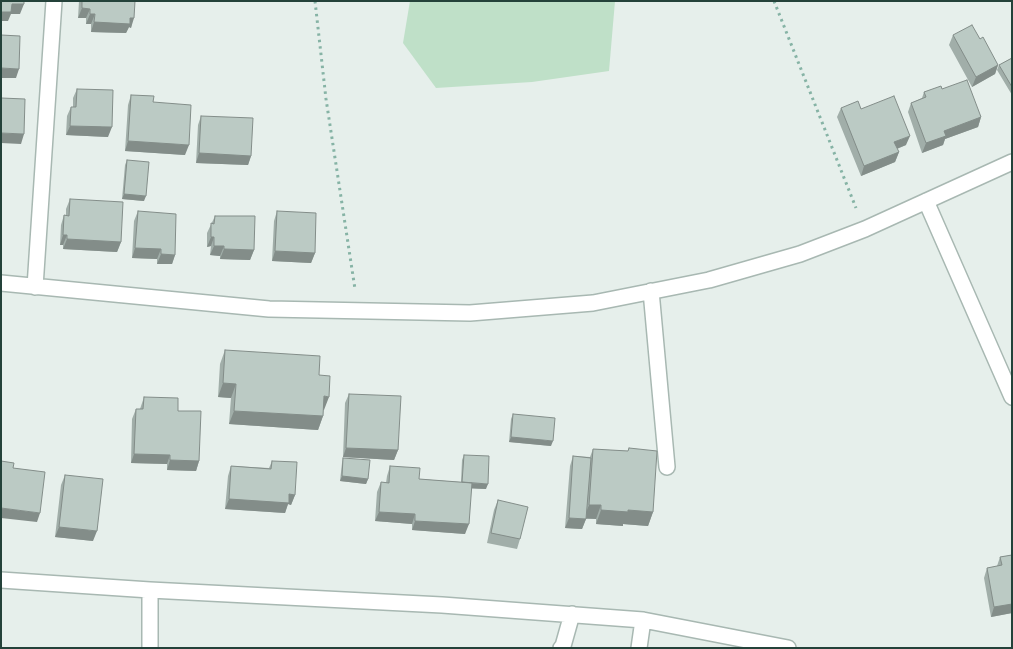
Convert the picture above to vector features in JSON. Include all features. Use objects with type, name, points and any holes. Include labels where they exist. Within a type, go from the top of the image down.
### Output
[{"type":"street","points":[[35,287],[54,1]]},
{"type":"street","points":[[1,283],[269,309],[470,313],[593,303],[709,280],[800,254],[865,229],[1012,162]]},
{"type":"street","points":[[926,201],[1012,397]]},
{"type":"street","points":[[651,291],[667,466]]},
{"type":"street","points":[[1,580],[150,590],[442,605],[644,620],[788,648]]},
{"type":"street","points":[[150,590],[150,648]]},
{"type":"street","points":[[561,648],[572,614]]},
{"type":"street","points":[[639,648],[644,620]]},
{"type":"path","points":[[315,1],[326,99],[358,312]]},
{"type":"path","points":[[774,1],[865,229]]},
{"type":"green space","points":[[410,1],[615,1],[609,71],[532,82],[436,88],[403,43]]},
{"type":"building","points":[[1,1],[24,1],[24,4],[12,4],[11,12],[1,12]]},
{"type":"building","points":[[82,1],[135,1],[134,18],[130,18],[130,24],[94,22],[95,14],[90,14],[90,9],[82,8]]},
{"type":"building","points":[[972,25],[980,39],[983,37],[998,65],[976,77],[953,35]]},
{"type":"building","points":[[1,35],[20,36],[19,69],[1,68]]},
{"type":"building","points":[[1012,58],[1012,87],[999,65]]},
{"type":"building","points":[[967,80],[981,117],[944,131],[946,136],[926,143],[911,103],[926,97],[924,92],[941,86],[942,89]]},
{"type":"building","points":[[77,89],[113,90],[112,127],[70,126],[71,107],[76,107]]},
{"type":"building","points":[[131,95],[154,96],[153,102],[191,105],[189,145],[128,141]]},
{"type":"building","points":[[894,96],[910,136],[894,142],[899,152],[864,166],[841,108],[858,101],[861,109]]},
{"type":"building","points":[[1,98],[25,99],[24,134],[1,133]]},
{"type":"building","points":[[201,116],[253,118],[251,156],[199,153]]},
{"type":"building","points":[[127,160],[149,162],[146,196],[124,194]]},
{"type":"building","points":[[70,199],[123,202],[121,242],[67,239],[67,235],[63,235],[64,215],[69,216]]},
{"type":"building","points":[[138,211],[176,214],[175,255],[161,254],[161,249],[135,248]]},
{"type":"building","points":[[277,211],[316,213],[315,253],[275,251]]},
{"type":"building","points":[[215,216],[255,216],[254,250],[224,249],[224,246],[214,246],[214,237],[211,237],[211,223],[214,224]]},
{"type":"building","points":[[225,350],[320,356],[319,375],[330,376],[329,397],[324,396],[323,416],[234,411],[236,384],[223,383]]},
{"type":"building","points":[[349,394],[401,396],[398,450],[346,448]]},
{"type":"building","points":[[144,397],[178,398],[178,411],[201,411],[199,461],[170,460],[170,455],[134,454],[136,409],[143,409]]},
{"type":"building","points":[[513,414],[555,418],[553,441],[511,437]]},
{"type":"building","points":[[629,448],[657,451],[653,512],[601,510],[601,505],[589,505],[593,449],[628,451]]},
{"type":"building","points":[[464,455],[489,456],[488,484],[462,482]]},
{"type":"building","points":[[573,456],[591,458],[586,519],[569,518]]},
{"type":"building","points":[[343,458],[370,460],[368,479],[342,476]]},
{"type":"building","points":[[1,461],[14,463],[13,468],[45,472],[40,513],[1,508]]},
{"type":"building","points":[[272,461],[297,462],[295,495],[289,494],[289,503],[229,499],[231,466],[271,469]]},
{"type":"building","points":[[390,466],[420,468],[419,479],[472,483],[469,524],[415,521],[415,514],[379,512],[381,482],[389,483]]},
{"type":"building","points":[[65,475],[103,479],[97,531],[59,527]]},
{"type":"building","points":[[498,500],[528,507],[520,539],[491,533]]},
{"type":"building","points":[[1012,555],[1012,604],[994,607],[987,568],[1002,565],[1000,557]]}]
